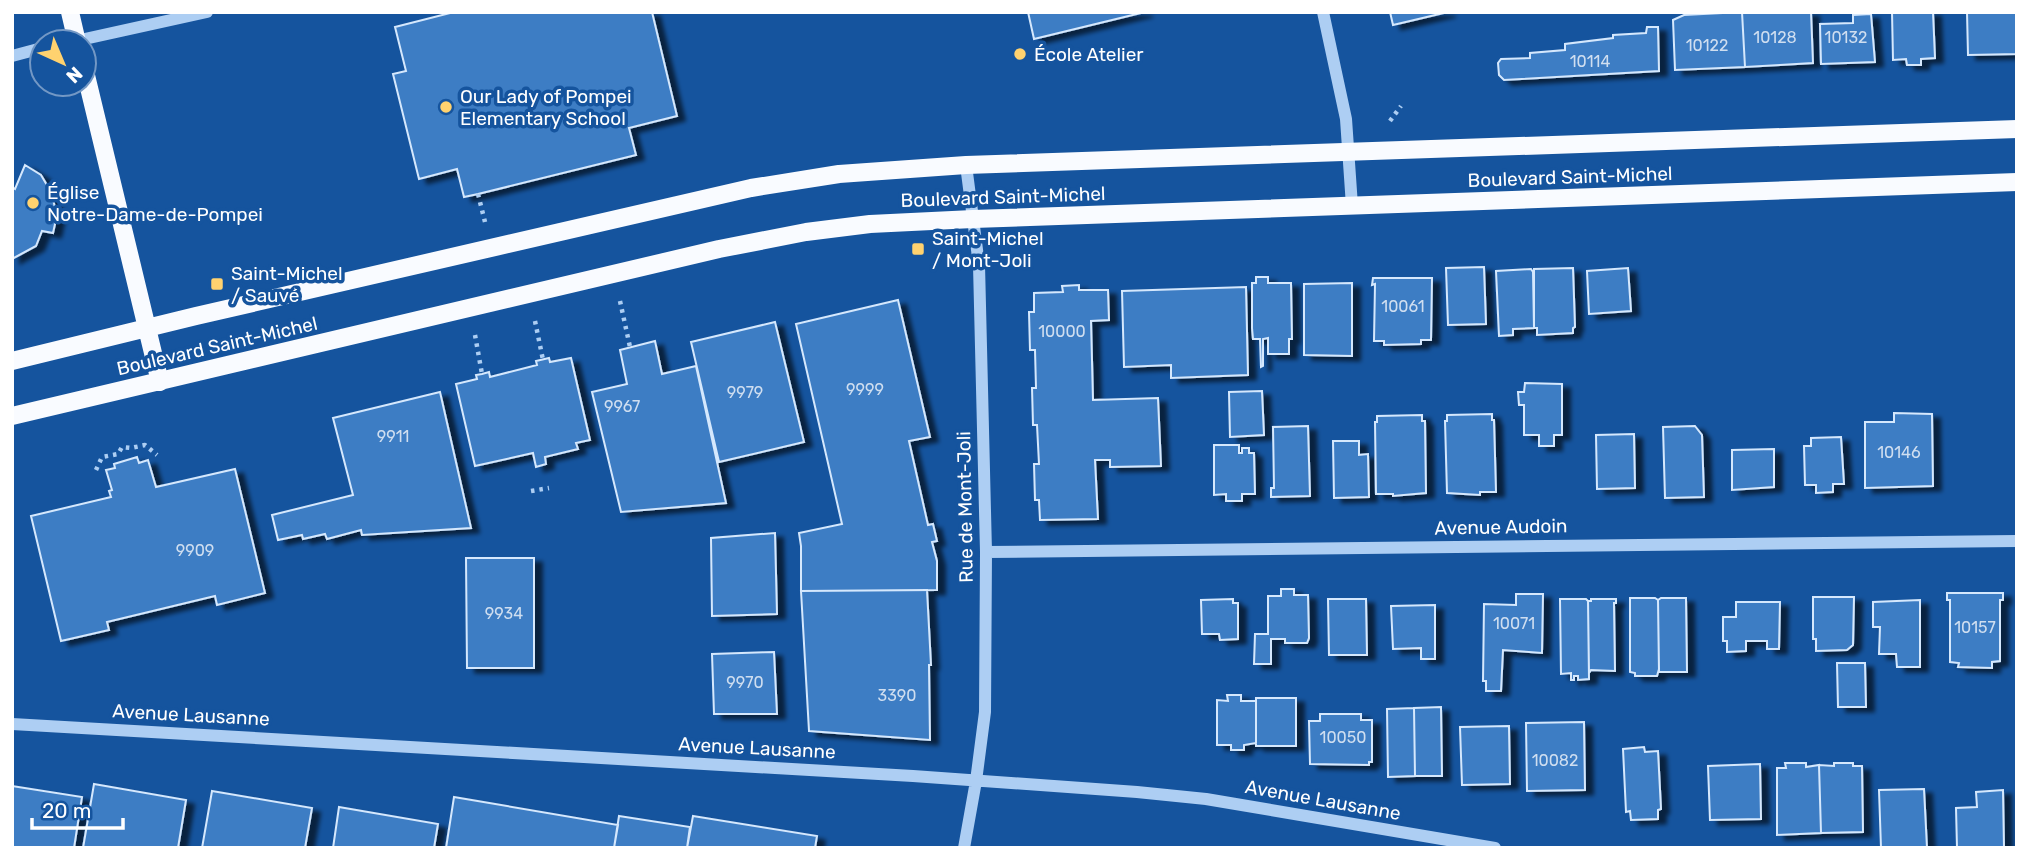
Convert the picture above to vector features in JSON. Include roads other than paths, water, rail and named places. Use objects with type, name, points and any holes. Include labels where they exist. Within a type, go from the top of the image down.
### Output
[{"type":"main road","points":[[92,98],[160,382]]},
{"type":"main road","name":"Boulevard Saint-Michel","points":[[12,361],[760,186],[839,174],[966,165],[2017,129]]},
{"type":"main road","name":"Boulevard Saint-Michel","points":[[12,416],[775,236],[870,225],[973,219],[2017,182]]},
{"type":"street","points":[[98,37],[207,12]]},
{"type":"street","points":[[1323,12],[1342,96],[1352,206]]},
{"type":"street","name":"Rue de Mont-Joli","points":[[964,848],[985,712],[986,552],[979,265],[966,165]]},
{"type":"street","name":"Avenue Audoin","points":[[986,552],[2017,541]]},
{"type":"street","name":"Avenue Lausanne","points":[[12,724],[976,781],[1206,799],[1495,848]]},
{"type":"place","name":"École Atelier","points":[[1020,54]]},
{"type":"place","name":"Our Lady of Pompei Elementary School","points":[[446,107]]},
{"type":"place","name":"Église Notre-Dame-de-Pompei","points":[[33,203]]},
{"type":"place","name":"Saint-Michel / Mont-Joli","points":[[918,249]]},
{"type":"place","name":"Saint-Michel / Sauvé","points":[[217,284]]}]
